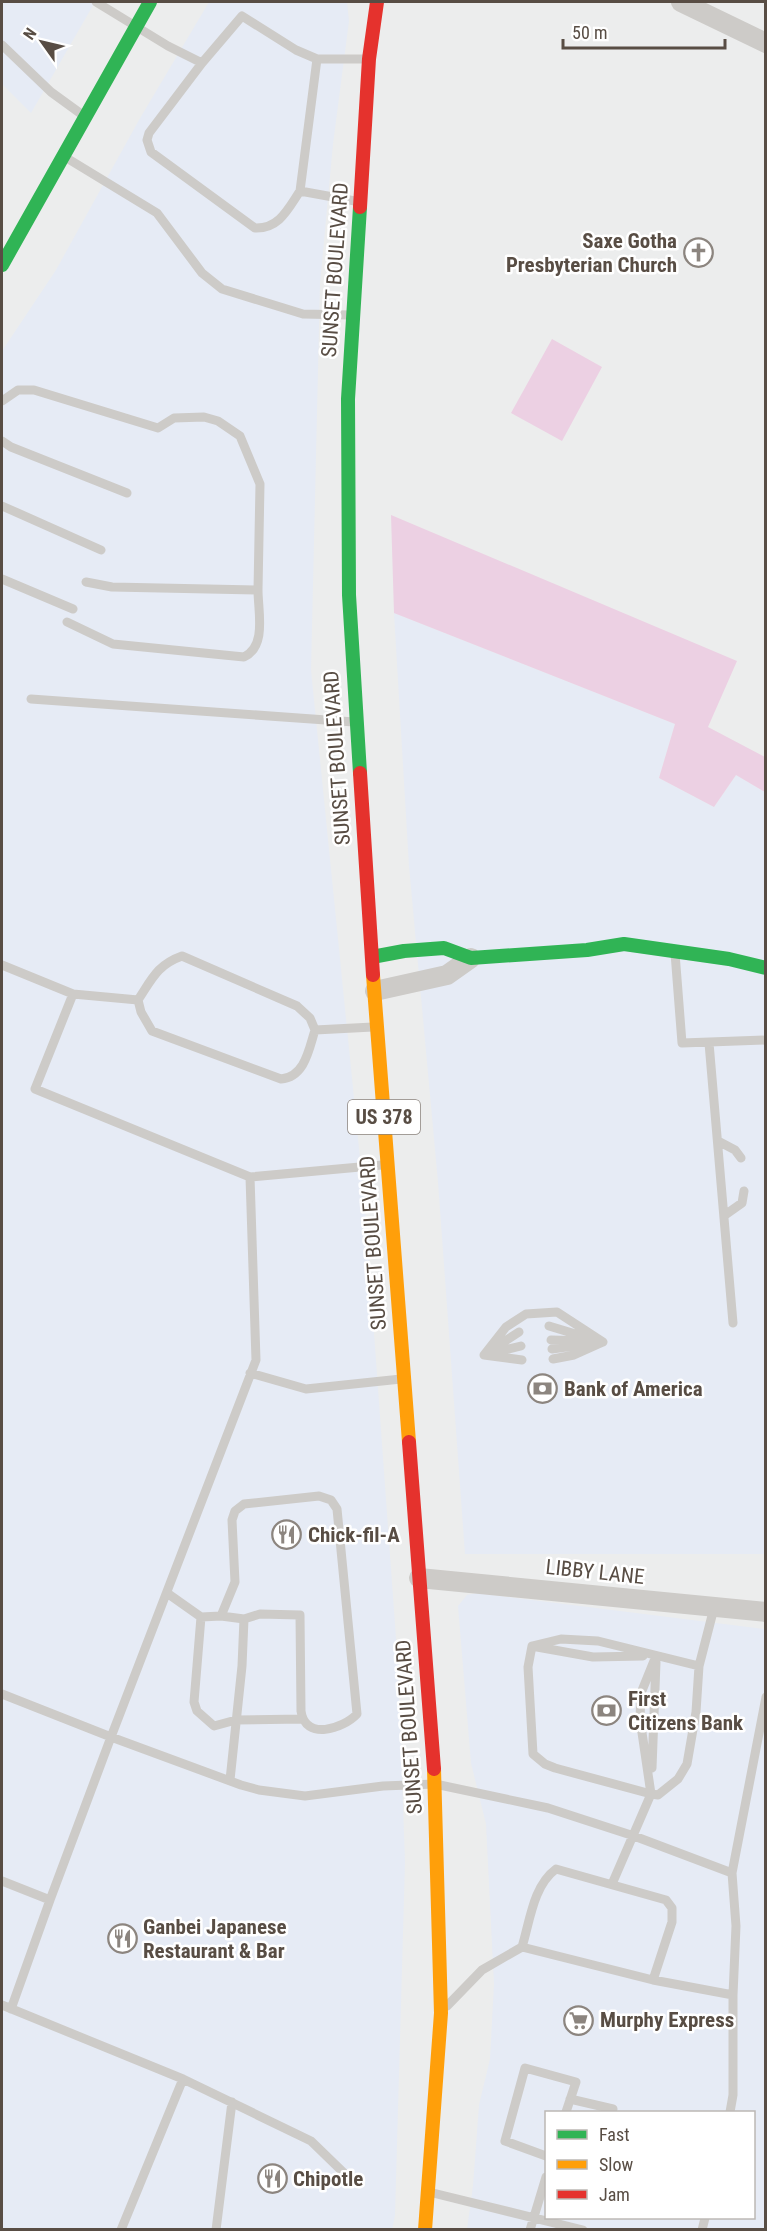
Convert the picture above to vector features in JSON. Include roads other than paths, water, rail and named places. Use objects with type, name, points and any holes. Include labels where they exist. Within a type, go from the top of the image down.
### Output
[{"type":"main road","points":[[2,263],[150,2]]},
{"type":"main road","name":"SUNSET BOULEVARD","points":[[375,2],[369,59],[348,399],[349,595],[372,957],[435,1784],[441,2013],[424,2229]]},
{"type":"main road","points":[[372,957],[444,948],[471,958],[586,950],[624,944],[729,959],[765,968]]},
{"type":"street","points":[[681,2],[765,43]]},
{"type":"street","points":[[375,992],[447,975],[471,958]]},
{"type":"street","name":"LIBBY LANE","points":[[419,1578],[765,1612]]},
{"type":"lane","points":[[96,2],[168,46],[202,63]]},
{"type":"lane","points":[[317,59],[300,191],[273,226],[255,228],[151,152],[147,140],[149,133],[202,63],[242,16],[296,50],[317,59],[369,59]]},
{"type":"lane","points":[[2,45],[51,92],[86,117]]},
{"type":"lane","points":[[64,156],[157,213],[202,273],[222,289],[303,314],[352,315]]},
{"type":"lane","points":[[300,191],[360,202]]},
{"type":"lane","points":[[2,401],[18,390],[34,390],[158,428],[174,418],[204,417],[230,427],[240,435],[260,484],[259,638],[257,647],[252,653],[244,657],[113,644],[67,622]]},
{"type":"lane","points":[[2,441],[11,447],[127,493]]},
{"type":"lane","points":[[2,506],[101,550]]},
{"type":"lane","points":[[2,579],[73,609]]},
{"type":"lane","points":[[86,582],[112,587],[258,590]]},
{"type":"lane","points":[[32,699],[356,722]]},
{"type":"lane","points":[[675,951],[682,1043],[765,1040]]},
{"type":"lane","points":[[182,956],[297,1006],[310,1018],[315,1030],[301,1070],[291,1078],[281,1078],[152,1031],[141,1012],[138,1000],[158,970],[168,961],[182,956]]},
{"type":"lane","points":[[2,965],[73,994],[138,1000]]},
{"type":"lane","points":[[73,994],[35,1089],[250,1178],[388,1165]]},
{"type":"lane","points":[[315,1030],[378,1027]]},
{"type":"lane","points":[[709,1043],[734,1323]]},
{"type":"lane","points":[[718,1141],[735,1150],[741,1158]]},
{"type":"lane","points":[[250,1178],[256,1360],[50,1900],[6,2007],[183,2079],[232,2102],[311,2141],[345,2174]]},
{"type":"lane","points":[[725,1215],[742,1203],[744,1191]]},
{"type":"lane","points":[[484,1355],[506,1327],[526,1314],[557,1312],[603,1342]]},
{"type":"lane","points":[[549,1326],[603,1342]]},
{"type":"lane","points":[[484,1355],[519,1332]]},
{"type":"lane","points":[[552,1349],[603,1342]]},
{"type":"lane","points":[[484,1355],[521,1354],[484,1355]]},
{"type":"lane","points":[[250,1373],[306,1389],[404,1378]]},
{"type":"lane","points":[[201,1617],[194,1702],[196,1711],[214,1726],[236,1720],[302,1719],[311,1727],[320,1730],[348,1723],[357,1714],[338,1509],[331,1500],[319,1496],[244,1504],[235,1511],[232,1520],[235,1582],[221,1616]]},
{"type":"lane","points":[[167,1593],[201,1617],[221,1616],[244,1619],[260,1614],[300,1615],[302,1719]]},
{"type":"lane","points":[[532,1646],[528,1667],[533,1754],[545,1764],[555,1768],[658,1795],[678,1779],[687,1764],[696,1712],[699,1666],[714,1608]]},
{"type":"lane","points":[[230,1780],[242,1666],[244,1619]]},
{"type":"lane","points":[[532,1646],[561,1639],[598,1641],[699,1666]]},
{"type":"lane","points":[[532,1646],[593,1657],[656,1656]]},
{"type":"lane","points":[[612,1884],[651,1794],[656,1656]]},
{"type":"lane","points":[[651,1794],[640,1719],[640,1701],[641,1692],[656,1656]]},
{"type":"lane","points":[[2,1694],[111,1737],[259,1790],[305,1796],[383,1786],[435,1784],[548,1808],[634,1836],[732,1874]]},
{"type":"lane","points":[[730,2111],[733,2095],[736,1926],[732,1874],[765,1697]]},
{"type":"lane","points":[[441,2013],[482,1970],[522,1947],[540,1886],[547,1875],[556,1869],[666,1900],[672,1908],[672,1922],[653,1980]]},
{"type":"lane","points":[[2,1881],[50,1900]]},
{"type":"lane","points":[[522,1947],[653,1980],[733,1995]]},
{"type":"lane","points":[[545,2156],[505,2141],[525,2068],[576,2082],[566,2111]]},
{"type":"lane","points":[[121,2229],[183,2079]]},
{"type":"lane","points":[[570,2099],[613,2109]]},
{"type":"lane","points":[[216,2229],[232,2102]]},
{"type":"lane","points":[[530,2229],[545,2180]]},
{"type":"lane","points":[[428,2192],[583,2229]]},
{"type":"place","name":"Saxe Gotha Presbyterian Church","points":[[698,253]]},
{"type":"place","name":"Bank of America","points":[[543,1389]]},
{"type":"place","name":"Chick-fil-A","points":[[287,1535]]},
{"type":"place","name":"First Citizens Bank","points":[[607,1711]]},
{"type":"place","name":"Ganbei Japanese Restaurant & Bar","points":[[122,1939]]},
{"type":"place","name":"Murphy Express","points":[[579,2020]]},
{"type":"place","name":"Chipotle","points":[[272,2179]]}]
